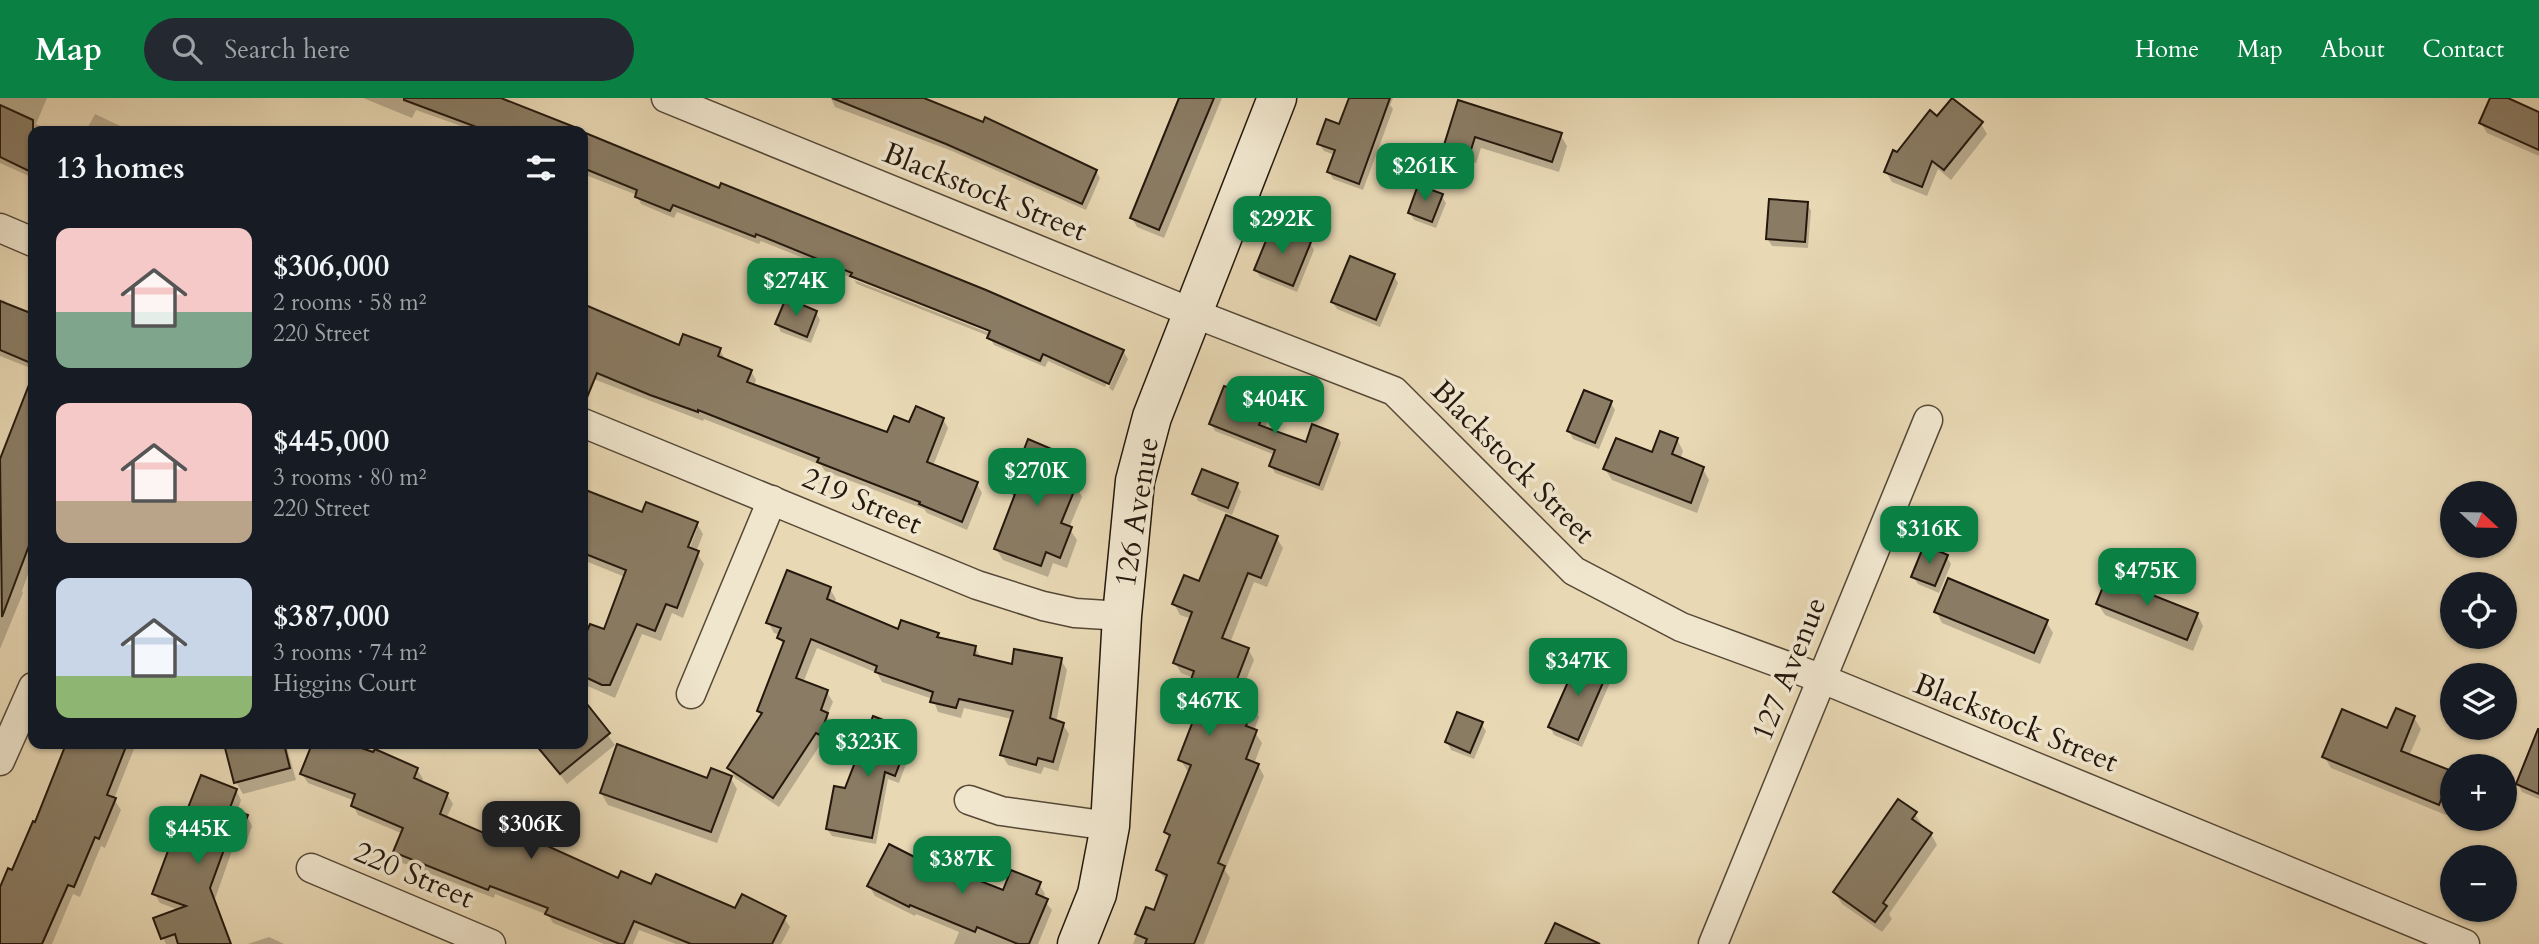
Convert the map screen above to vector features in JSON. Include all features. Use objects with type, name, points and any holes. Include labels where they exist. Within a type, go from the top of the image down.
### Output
[{"type":"street","name":"Blackstock Street","points":[[666,98],[1193,313],[1394,391],[1574,571],[1681,626],[1820,678],[2465,944]]},
{"type":"street","name":"126 Avenue","points":[[1077,944],[1097,894],[1110,826],[1122,616],[1135,481],[1152,417],[1205,275],[1277,98]]},
{"type":"street","points":[[0,228],[28,240]]},
{"type":"street","name":"127 Avenue","points":[[1713,944],[1928,420]]},
{"type":"street","name":"219 Street","points":[[588,425],[977,585],[1075,613],[1122,616]]},
{"type":"street","points":[[691,694],[772,500]]},
{"type":"street","points":[[0,761],[28,698]]},
{"type":"street","points":[[969,800],[1001,811],[1110,826]]},
{"type":"street","name":"220 Street","points":[[311,868],[491,944]]},
{"type":"building","points":[[501,98],[572,126],[474,126],[404,100]]},
{"type":"building","points":[[832,98],[924,98],[983,122],[985,117],[1097,170],[1082,204],[946,144]]},
{"type":"building","points":[[1179,98],[1214,98],[1159,230],[1130,218]]},
{"type":"building","points":[[1349,98],[1390,98],[1359,184],[1327,172],[1335,150],[1317,144],[1326,119],[1339,124]]},
{"type":"building","points":[[1952,98],[1983,122],[1944,170],[1932,161],[1922,187],[1884,172],[1893,150],[1897,152],[1930,110],[1937,116]]},
{"type":"building","points":[[2490,98],[2508,98],[2539,112],[2539,150],[2479,123]]},
{"type":"building","points":[[1458,100],[1562,133],[1552,162],[1475,137],[1470,153],[1444,145]]},
{"type":"building","points":[[0,105],[33,120],[33,126],[28,126],[28,171],[0,157]]},
{"type":"building","points":[[588,134],[719,188],[721,183],[986,290],[1124,350],[1109,384],[1043,354],[1040,361],[987,338],[990,331],[850,276],[852,273],[756,234],[755,237],[673,205],[670,211],[635,197],[637,190],[588,170]]},
{"type":"building","points":[[1418,185],[1443,194],[1432,222],[1408,213]]},
{"type":"building","points":[[1769,199],[1808,202],[1805,242],[1766,239]]},
{"type":"building","points":[[1272,226],[1311,242],[1293,286],[1254,270]]},
{"type":"building","points":[[1350,256],[1395,274],[1376,320],[1331,302]]},
{"type":"building","points":[[786,298],[817,311],[807,337],[775,324]]},
{"type":"building","points":[[0,301],[28,312],[28,362],[0,350]]},
{"type":"building","points":[[588,306],[679,345],[683,334],[721,348],[718,356],[752,370],[747,382],[887,432],[894,416],[909,422],[916,406],[944,418],[927,462],[978,482],[962,522],[919,504],[920,502],[817,462],[819,458],[597,373],[588,395]]},
{"type":"building","points":[[1224,386],[1268,403],[1259,425],[1306,442],[1312,424],[1338,434],[1319,485],[1269,466],[1275,450],[1209,424]]},
{"type":"building","points":[[28,387],[28,548],[2,617],[0,459]]},
{"type":"building","points":[[1584,390],[1612,401],[1595,443],[1567,431]]},
{"type":"building","points":[[1660,431],[1678,438],[1672,454],[1704,467],[1691,503],[1603,469],[1616,438],[1652,452]]},
{"type":"building","points":[[1028,439],[1061,453],[1053,474],[1077,484],[1061,523],[1072,527],[1060,558],[1046,552],[1041,566],[994,549],[1015,494],[1008,491]]},
{"type":"building","points":[[1202,469],[1238,483],[1228,508],[1192,494]]},
{"type":"building","points":[[588,491],[642,512],[646,502],[698,522],[688,547],[699,551],[677,608],[666,604],[655,631],[637,624],[610,685],[602,685],[588,678],[588,629],[590,624],[604,629],[626,570],[588,555]]},
{"type":"building","points":[[1226,515],[1278,536],[1261,578],[1248,573],[1222,638],[1249,648],[1231,695],[1254,704],[1246,726],[1257,730],[1246,759],[1259,764],[1218,863],[1225,866],[1194,944],[1145,944],[1147,939],[1135,934],[1146,907],[1154,910],[1167,875],[1156,870],[1170,835],[1164,832],[1191,765],[1178,760],[1198,708],[1183,702],[1194,671],[1173,663],[1192,612],[1172,604],[1184,575],[1199,581]]},
{"type":"building","points":[[1924,545],[1948,555],[1935,586],[1911,577]]},
{"type":"building","points":[[787,570],[831,587],[827,599],[898,629],[901,620],[939,633],[937,637],[976,646],[974,655],[1012,664],[1014,649],[1062,658],[1050,718],[1064,723],[1053,762],[1038,758],[1036,765],[1000,755],[1013,711],[959,699],[956,708],[930,702],[933,692],[875,672],[877,666],[811,639],[796,678],[828,690],[821,710],[828,713],[820,735],[816,733],[773,798],[727,768],[762,713],[757,711],[784,641],[777,638],[781,628],[766,623]]},
{"type":"building","points":[[2107,577],[2198,613],[2187,640],[2096,604]]},
{"type":"building","points":[[1948,578],[2048,620],[2034,653],[1934,612]]},
{"type":"building","points":[[1579,657],[1609,669],[1578,740],[1548,727]]},
{"type":"building","points":[[588,705],[610,733],[560,774],[539,749],[588,749]]},
{"type":"building","points":[[2396,708],[2415,716],[2401,751],[2440,766],[2439,805],[2322,757],[2342,709],[2387,728]]},
{"type":"building","points":[[1457,712],[1483,722],[1470,753],[1445,742]]},
{"type":"building","points":[[873,716],[912,731],[895,776],[885,772],[872,838],[826,829],[834,786],[845,788]]},
{"type":"building","points":[[2539,729],[2539,794],[2517,784]]},
{"type":"building","points":[[617,744],[707,778],[711,768],[732,776],[711,832],[600,793]]},
{"type":"building","points":[[64,749],[125,749],[107,795],[116,798],[99,839],[95,837],[74,887],[68,885],[42,944],[0,944],[0,887],[8,868],[12,870],[33,821],[35,822]]},
{"type":"building","points":[[225,749],[285,749],[290,768],[234,783]]},
{"type":"building","points":[[310,749],[364,749],[373,752],[375,749],[418,768],[414,778],[448,793],[440,814],[486,834],[490,824],[522,837],[526,827],[547,835],[543,844],[618,878],[621,871],[651,884],[656,874],[735,908],[742,894],[786,916],[772,944],[691,944],[634,921],[624,944],[620,944],[545,914],[548,908],[490,886],[488,890],[393,852],[403,828],[351,806],[355,794],[300,774]]},
{"type":"building","points":[[201,775],[237,789],[230,808],[248,815],[238,840],[229,836],[210,888],[231,944],[178,944],[175,934],[161,939],[153,918],[186,906],[152,894],[175,832],[178,833]]},
{"type":"building","points":[[1898,799],[1917,812],[1912,819],[1932,833],[1883,903],[1887,906],[1875,922],[1833,892]]},
{"type":"building","points":[[889,844],[948,874],[950,869],[1003,890],[1011,870],[1041,882],[1036,894],[1048,899],[1029,944],[1018,944],[977,927],[975,932],[910,905],[909,907],[867,886]]},
{"type":"building","points":[[1555,923],[1600,944],[1545,944]]}]
